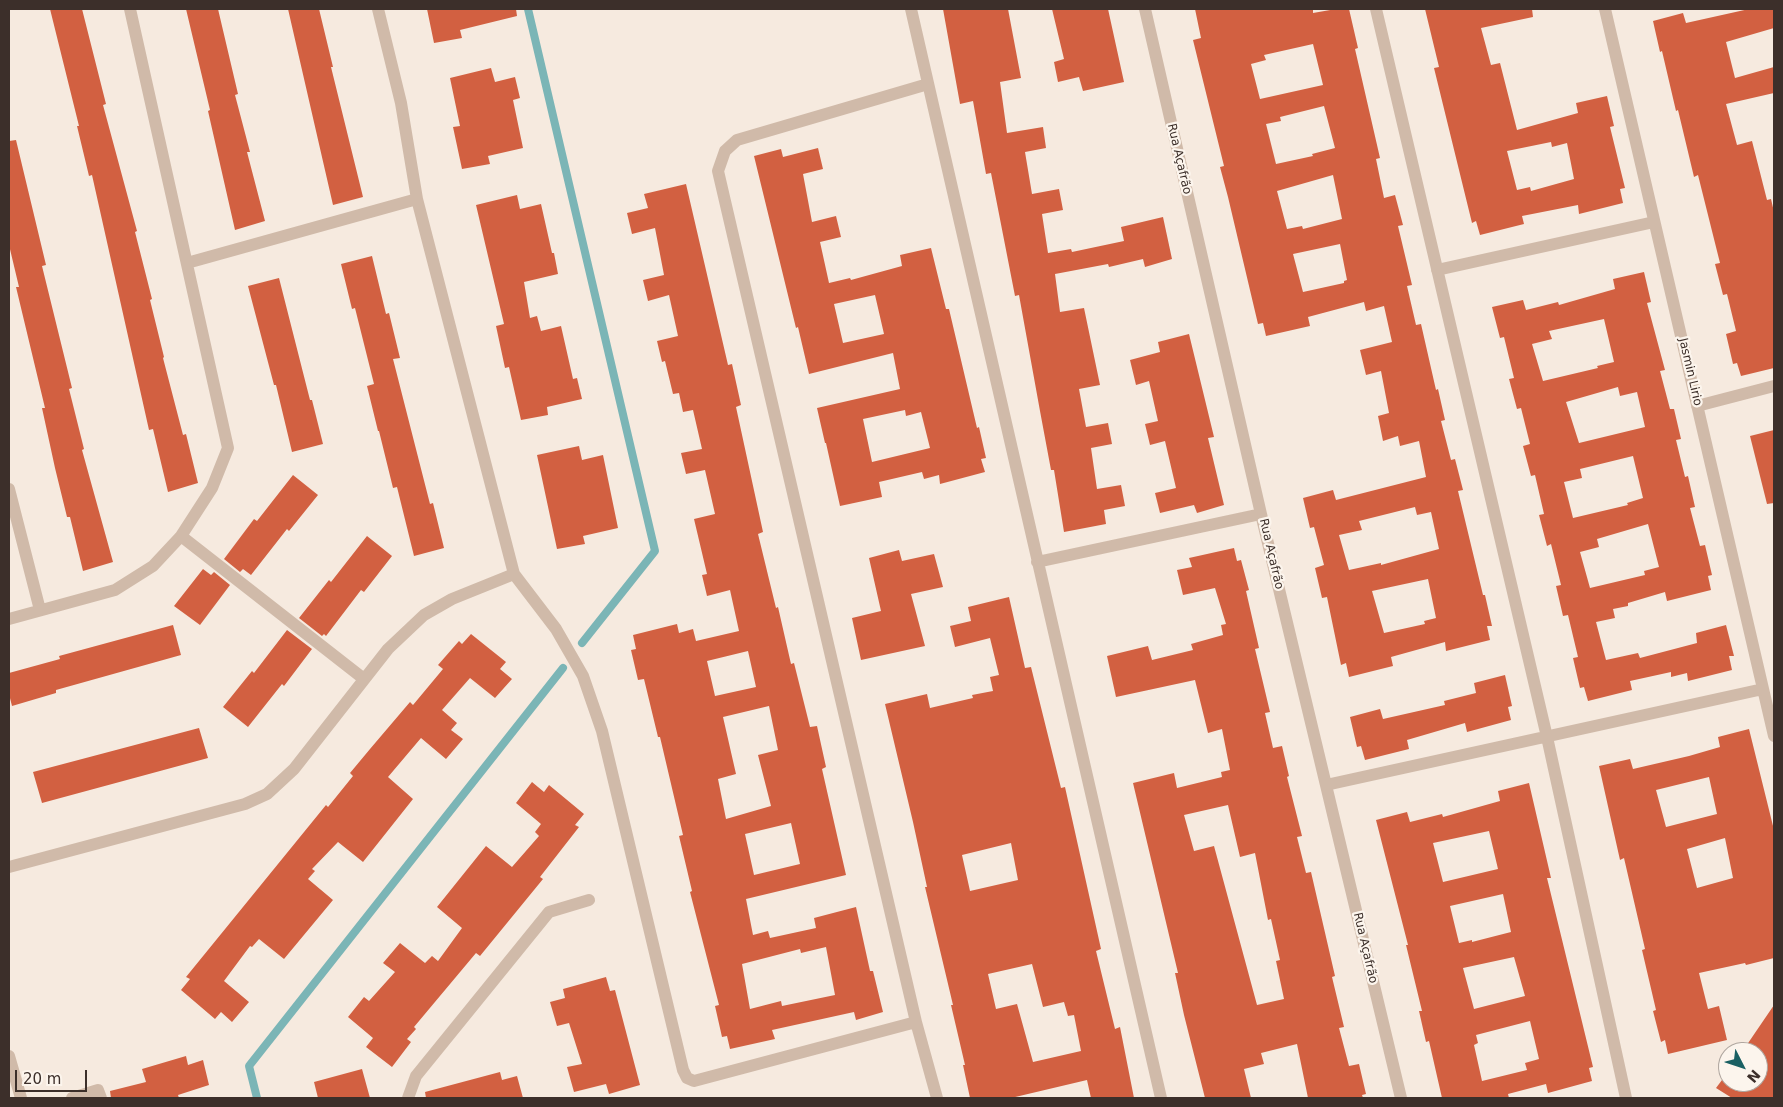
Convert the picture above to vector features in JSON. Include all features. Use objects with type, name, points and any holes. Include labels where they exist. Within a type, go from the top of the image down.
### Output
[{"type":"street","points":[[9,618],[115,590],[153,566],[181,536],[212,488],[228,448],[130,9]]},
{"type":"street","points":[[378,9],[401,102],[417,199],[514,574],[556,629],[583,676],[602,731],[683,1070],[687,1078],[694,1081],[916,1022]]},
{"type":"street","points":[[910,9],[1161,1098]]},
{"type":"street","name":"Rua Açafrão","points":[[1145,9],[1261,514],[1401,1098]]},
{"type":"street","points":[[1376,9],[1547,737],[1626,1098]]},
{"type":"street","name":"Jasmin Lirio","points":[[1605,9],[1774,736]]},
{"type":"street","points":[[928,84],[737,140],[725,151],[718,171],[916,1022],[937,1098]]},
{"type":"street","points":[[186,263],[417,199]]},
{"type":"street","points":[[1437,270],[1654,222]]},
{"type":"street","points":[[1698,406],[1774,386]]},
{"type":"street","points":[[9,489],[40,610]]},
{"type":"street","points":[[1037,562],[1261,514]]},
{"type":"street","points":[[181,536],[364,679]]},
{"type":"street","points":[[9,867],[245,804],[267,794],[294,769],[388,649],[424,615],[452,599],[514,574]]},
{"type":"street","points":[[1326,786],[1763,689]]},
{"type":"street","points":[[408,1098],[416,1076],[549,912],[589,900]]},
{"type":"street","points":[[9,1056],[21,1098]]},
{"type":"street","points":[[72,1098],[98,1090],[101,1098]]},
{"type":"building","points":[[50,9],[82,9],[106,104],[103,105],[137,231],[135,232],[152,299],[150,300],[163,358],[183,435],[186,434],[198,483],[168,492],[153,429],[149,430],[92,175],[89,176],[77,126],[79,126]]},
{"type":"building","points":[[186,9],[218,9],[238,94],[235,95],[250,152],[247,152],[265,221],[235,230],[208,111],[210,110]]},
{"type":"building","points":[[288,9],[319,9],[333,67],[331,67],[363,197],[333,205]]},
{"type":"building","points":[[427,9],[516,9],[517,16],[460,30],[462,38],[434,43]]},
{"type":"building","points":[[943,9],[1008,9],[1021,78],[1000,82],[1007,133],[1043,127],[1046,148],[1025,152],[1032,194],[1059,189],[1063,210],[1042,214],[1048,253],[1071,249],[1072,252],[1124,241],[1121,227],[1163,217],[1172,259],[1145,267],[1143,259],[1109,267],[1108,264],[1055,274],[1060,312],[1084,308],[1100,385],[1079,389],[1086,427],[1108,423],[1112,444],[1091,448],[1097,489],[1121,485],[1125,506],[1104,510],[1106,524],[1064,532],[1054,470],[1051,470],[1019,295],[1015,296],[991,173],[986,174],[973,101],[960,104]]},
{"type":"building","points":[[1052,9],[1108,9],[1124,82],[1083,91],[1079,77],[1058,82],[1054,62],[1064,59]]},
{"type":"building","points":[[1195,9],[1313,9],[1313,13],[1349,9],[1358,48],[1355,49],[1380,158],[1376,159],[1384,198],[1395,195],[1403,225],[1398,226],[1412,285],[1407,286],[1416,325],[1421,324],[1436,390],[1438,389],[1445,420],[1441,421],[1451,460],[1455,459],[1463,490],[1458,491],[1492,626],[1487,626],[1490,640],[1446,651],[1445,642],[1391,657],[1393,666],[1349,677],[1346,663],[1341,665],[1327,597],[1322,598],[1315,568],[1324,565],[1314,527],[1310,528],[1303,498],[1333,490],[1336,500],[1426,477],[1419,441],[1400,446],[1398,436],[1383,441],[1378,416],[1389,413],[1381,371],[1366,375],[1360,350],[1392,342],[1384,306],[1366,311],[1364,302],[1308,317],[1310,326],[1266,336],[1263,323],[1258,324],[1220,167],[1224,166],[1193,40],[1201,38]],"holes":[[[1313,44],[1323,85],[1260,99],[1251,64],[1266,60],[1264,55]],[[1324,106],[1335,148],[1312,154],[1313,156],[1276,164],[1266,124],[1281,121],[1280,117]],[[1333,175],[1342,219],[1303,229],[1302,226],[1287,229],[1277,191]],[[1340,244],[1347,280],[1344,283],[1303,292],[1293,254]],[[1415,507],[1417,515],[1431,512],[1439,549],[1381,565],[1381,563],[1349,570],[1339,535],[1362,530],[1359,521]],[[1428,579],[1436,618],[1424,621],[1425,624],[1384,633],[1372,591]]]},
{"type":"building","points":[[1425,9],[1532,9],[1533,17],[1481,28],[1491,65],[1500,63],[1517,130],[1578,113],[1576,103],[1607,96],[1614,126],[1610,127],[1625,188],[1620,189],[1623,203],[1579,214],[1578,205],[1522,216],[1524,224],[1480,235],[1476,221],[1472,223],[1434,68],[1439,67]],"holes":[[[1551,142],[1552,147],[1567,143],[1574,179],[1531,191],[1530,187],[1517,190],[1507,151]]]},
{"type":"building","points":[[1749,9],[1774,9],[1774,28],[1726,42],[1735,78],[1774,67],[1774,93],[1726,104],[1737,145],[1752,141],[1767,200],[1771,199],[1774,212],[1774,368],[1741,376],[1737,363],[1733,364],[1726,334],[1736,331],[1727,294],[1723,295],[1715,264],[1720,263],[1698,175],[1694,177],[1678,110],[1676,111],[1653,21],[1683,13],[1686,23]]},
{"type":"building","points":[[491,68],[495,82],[515,77],[520,98],[513,100],[523,148],[488,156],[490,164],[462,169],[453,127],[460,126],[450,78]]},
{"type":"building","points":[[16,140],[46,265],[42,266],[72,388],[69,389],[84,449],[82,450],[113,562],[83,571],[70,517],[67,517],[55,468],[42,408],[45,408],[16,287],[19,287],[9,245],[9,141]]},
{"type":"building","points":[[818,148],[823,169],[803,174],[812,222],[836,216],[841,237],[820,242],[829,283],[850,278],[851,280],[902,266],[900,255],[931,248],[946,309],[949,309],[977,428],[979,427],[986,458],[981,459],[985,472],[940,484],[939,475],[924,479],[922,472],[879,482],[882,497],[840,506],[817,408],[900,389],[893,353],[809,374],[754,156],[781,149],[783,157]],"holes":[[[875,295],[884,334],[843,343],[834,304]],[[905,410],[906,416],[921,412],[930,448],[872,462],[863,419]]]},
{"type":"building","points":[[686,184],[728,365],[732,364],[741,405],[736,407],[763,532],[758,534],[791,664],[794,663],[810,727],[817,726],[826,767],[822,769],[846,875],[746,899],[753,935],[768,931],[770,938],[816,928],[814,918],[856,907],[870,971],[873,971],[883,1012],[856,1020],[854,1012],[772,1030],[775,1039],[730,1049],[727,1036],[722,1037],[715,1006],[719,1005],[690,892],[692,891],[679,836],[683,835],[660,737],[658,737],[644,679],[638,680],[631,650],[636,649],[633,635],[677,624],[679,633],[693,629],[696,641],[739,631],[730,590],[707,596],[702,575],[707,574],[694,519],[715,514],[705,470],[686,474],[681,453],[702,449],[693,410],[683,412],[679,393],[673,394],[665,361],[662,362],[657,341],[678,336],[669,295],[648,301],[643,280],[664,275],[655,228],[632,234],[627,213],[648,208],[644,194]],"holes":[[[748,651],[756,687],[715,696],[707,661]],[[769,706],[778,750],[758,755],[771,806],[726,819],[718,779],[736,774],[723,717]],[[791,823],[800,864],[754,875],[745,834]],[[826,947],[835,995],[782,1006],[781,1001],[750,1009],[742,964],[800,949],[801,953]]]},
{"type":"building","points":[[517,195],[520,209],[541,204],[558,274],[524,282],[530,318],[537,316],[541,331],[561,326],[573,379],[577,378],[582,399],[547,407],[548,415],[521,420],[509,367],[505,368],[496,326],[504,324],[476,205]]},
{"type":"building","points":[[372,256],[386,314],[389,313],[400,358],[393,359],[430,504],[433,503],[444,548],[414,556],[397,487],[393,488],[378,431],[367,386],[374,384],[355,308],[352,309],[341,264]]},
{"type":"building","points":[[1644,272],[1651,302],[1647,303],[1665,370],[1660,371],[1670,409],[1674,409],[1681,439],[1676,440],[1685,477],[1688,476],[1695,507],[1690,508],[1700,546],[1705,545],[1712,575],[1708,576],[1711,590],[1667,601],[1665,592],[1628,603],[1628,606],[1613,609],[1615,618],[1596,622],[1606,660],[1638,653],[1640,658],[1697,643],[1696,633],[1726,625],[1734,656],[1729,656],[1732,670],[1688,681],[1687,673],[1671,677],[1671,672],[1630,681],[1632,690],[1588,701],[1584,687],[1580,688],[1573,658],[1578,657],[1568,615],[1563,616],[1556,586],[1561,585],[1551,544],[1547,546],[1539,515],[1544,514],[1535,475],[1531,476],[1523,446],[1530,444],[1521,408],[1517,409],[1509,379],[1514,378],[1504,337],[1500,338],[1492,307],[1523,300],[1526,310],[1558,302],[1559,305],[1615,289],[1613,279]],"holes":[[[1604,319],[1614,362],[1597,366],[1598,368],[1543,381],[1532,344],[1552,339],[1549,331]],[[1618,387],[1620,396],[1637,392],[1645,427],[1579,443],[1566,402]],[[1633,456],[1643,498],[1627,503],[1628,505],[1573,518],[1564,482],[1582,478],[1580,469]],[[1648,524],[1659,567],[1644,571],[1645,575],[1590,588],[1580,552],[1599,547],[1597,539]]]},
{"type":"building","points":[[279,278],[323,444],[292,452],[276,385],[274,385],[248,286]]},
{"type":"building","points":[[1189,334],[1214,437],[1208,438],[1224,505],[1197,513],[1194,505],[1160,513],[1155,493],[1176,488],[1165,441],[1150,445],[1145,424],[1158,421],[1149,381],[1136,385],[1130,360],[1160,352],[1158,342]]},
{"type":"building","points":[[1774,430],[1774,503],[1767,504],[1750,436]]},
{"type":"building","points":[[579,446],[582,460],[603,455],[618,528],[583,536],[585,544],[557,549],[537,455]]},
{"type":"building","points":[[293,475],[318,495],[289,531],[287,529],[251,575],[243,569],[240,572],[224,559],[254,519],[257,521]]},
{"type":"building","points":[[367,536],[392,556],[364,592],[361,590],[326,636],[324,634],[322,636],[299,618],[329,580],[331,582]]},
{"type":"building","points":[[1234,548],[1237,561],[1241,560],[1249,590],[1246,591],[1259,648],[1255,649],[1270,712],[1265,713],[1273,748],[1282,746],[1289,776],[1287,777],[1302,836],[1297,837],[1306,873],[1311,872],[1335,976],[1332,977],[1344,1027],[1339,1028],[1349,1066],[1359,1064],[1366,1094],[1362,1095],[1363,1098],[1308,1098],[1297,1044],[1261,1053],[1264,1064],[1244,1069],[1251,1098],[1205,1098],[1184,1015],[1175,973],[1178,973],[1133,783],[1174,773],[1177,788],[1222,777],[1221,772],[1230,770],[1222,729],[1208,733],[1195,680],[1116,697],[1107,656],[1148,646],[1152,660],[1193,650],[1191,644],[1223,635],[1221,625],[1226,624],[1215,588],[1183,595],[1177,570],[1192,567],[1189,558]],"holes":[[[1228,805],[1240,857],[1255,853],[1268,920],[1271,919],[1280,960],[1276,961],[1284,999],[1257,1005],[1214,846],[1194,851],[1184,815]]]},
{"type":"building","points":[[899,550],[902,561],[934,554],[943,587],[911,594],[925,646],[861,660],[852,618],[881,611],[869,558]]},
{"type":"building","points":[[203,569],[211,575],[214,572],[230,585],[200,625],[174,606]]},
{"type":"building","points":[[1009,597],[1025,668],[1031,667],[1061,788],[1065,787],[1101,949],[1096,951],[1115,1029],[1120,1027],[1134,1098],[1091,1098],[1087,1080],[1011,1098],[970,1098],[963,1065],[965,1065],[951,1005],[953,1005],[885,704],[927,694],[930,708],[973,698],[972,695],[993,691],[990,677],[999,675],[990,638],[955,647],[950,626],[971,621],[968,607]],"holes":[[[1011,843],[1018,880],[970,891],[962,855]],[[1032,964],[1043,1007],[1064,1002],[1068,1016],[1074,1015],[1081,1051],[1033,1062],[1017,1004],[996,1009],[988,974]]]},
{"type":"building","points":[[173,625],[181,655],[56,690],[56,693],[12,706],[9,694],[9,673],[60,659],[59,656]]},
{"type":"building","points":[[287,630],[312,649],[284,686],[282,684],[248,727],[223,707],[252,671],[254,673]]},
{"type":"building","points":[[471,634],[506,662],[500,669],[512,679],[495,698],[470,678],[442,710],[457,723],[451,730],[463,739],[446,759],[421,738],[388,777],[413,799],[363,862],[338,842],[312,869],[315,871],[308,879],[333,900],[284,959],[259,939],[252,947],[250,946],[224,981],[249,1002],[232,1022],[221,1012],[215,1019],[181,990],[190,979],[186,977],[326,805],[328,807],[353,776],[350,773],[370,749],[410,702],[413,705],[443,669],[438,665],[459,641],[462,644]]},
{"type":"building","points":[[1505,675],[1512,706],[1508,707],[1511,720],[1467,732],[1465,723],[1407,740],[1409,749],[1365,760],[1361,746],[1357,747],[1350,717],[1380,709],[1383,719],[1445,705],[1444,701],[1476,693],[1474,683]]},
{"type":"building","points":[[199,728],[208,758],[42,803],[33,772]]},
{"type":"building","points":[[1749,729],[1774,830],[1774,958],[1699,973],[1708,1009],[1719,1006],[1727,1040],[1668,1054],[1665,1040],[1661,1042],[1653,1011],[1656,1010],[1642,950],[1645,949],[1624,858],[1620,860],[1599,766],[1630,759],[1633,769],[1720,747],[1718,737]],"holes":[[[1709,777],[1717,814],[1666,827],[1656,790]],[[1725,838],[1733,878],[1697,888],[1687,849]]]},
{"type":"building","points":[[532,782],[544,792],[549,785],[584,814],[575,825],[579,827],[540,877],[543,879],[480,956],[476,953],[414,1027],[416,1029],[407,1039],[411,1042],[392,1067],[366,1047],[373,1038],[348,1017],[364,997],[369,1001],[395,972],[383,963],[400,943],[425,963],[432,956],[438,961],[462,928],[437,907],[486,846],[512,867],[539,836],[535,832],[541,824],[516,803]]},
{"type":"building","points":[[1529,783],[1551,878],[1547,878],[1593,1067],[1589,1068],[1592,1081],[1548,1093],[1546,1084],[1508,1094],[1509,1098],[1442,1098],[1429,1041],[1426,1042],[1419,1011],[1422,1011],[1406,945],[1408,945],[1376,820],[1407,812],[1410,822],[1442,814],[1443,817],[1500,801],[1498,791]],"holes":[[[1489,831],[1498,869],[1443,882],[1433,843]],[[1503,894],[1511,932],[1472,942],[1472,940],[1459,943],[1450,906]],[[1514,957],[1525,996],[1474,1009],[1463,968]],[[1530,1021],[1539,1059],[1525,1063],[1527,1070],[1482,1081],[1474,1045],[1478,1043],[1476,1035]]]},
{"type":"building","points":[[606,977],[610,991],[615,990],[640,1085],[609,1094],[606,1084],[574,1092],[567,1067],[582,1064],[569,1023],[557,1026],[550,1002],[565,998],[563,989]]},
{"type":"building","points":[[1774,1005],[1774,1098],[1732,1098],[1722,1092],[1768,1092],[1768,1042],[1749,1042]]},
{"type":"building","points":[[186,1056],[188,1065],[203,1060],[209,1085],[178,1095],[179,1098],[111,1098],[110,1091],[146,1082],[142,1069]]},
{"type":"building","points":[[362,1069],[370,1098],[318,1098],[314,1082]]},
{"type":"building","points":[[500,1072],[502,1080],[517,1076],[523,1098],[426,1098],[425,1092]]},
{"type":"waterway","points":[[528,9],[655,551],[582,643]]},
{"type":"waterway","points":[[257,1098],[249,1066],[563,668]]}]
